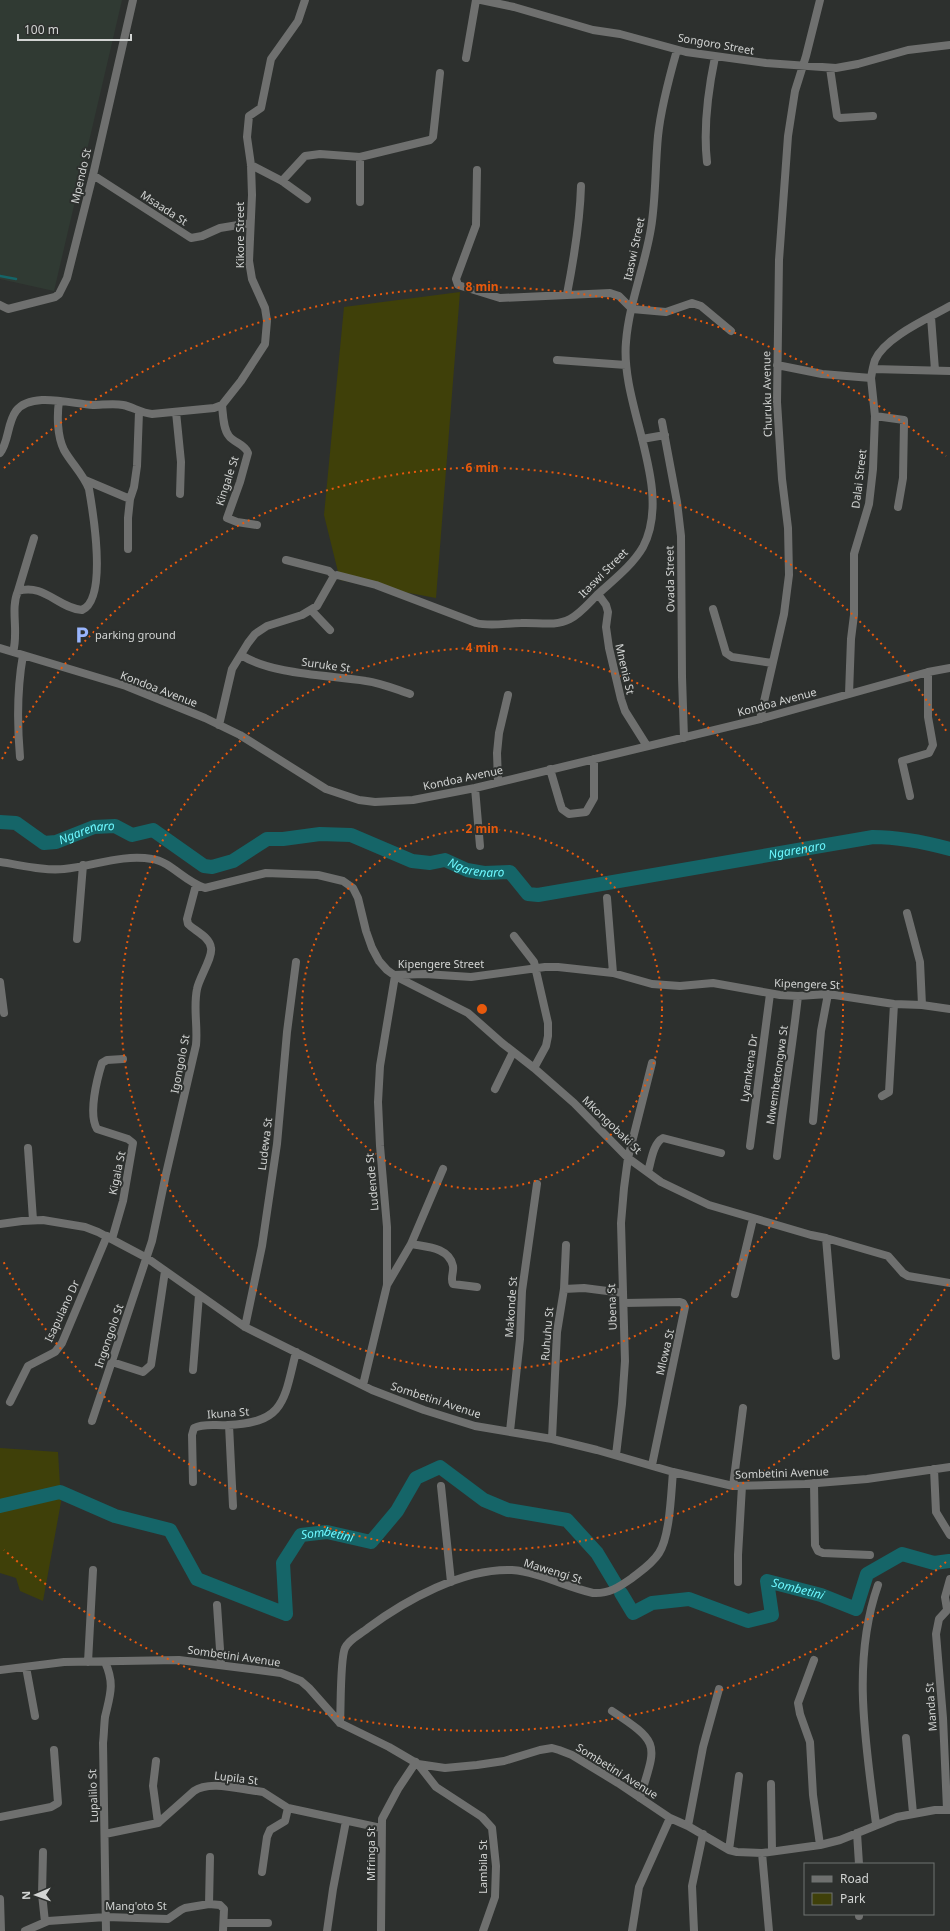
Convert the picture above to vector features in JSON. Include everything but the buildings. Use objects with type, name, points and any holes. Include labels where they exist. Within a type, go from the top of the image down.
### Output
[{"type":"street","name":"Mpendo St","points":[[0,305],[8,309],[55,297],[59,294],[67,278],[94,175],[111,89],[133,0]]},
{"type":"street","name":"Kikore Street","points":[[222,405],[241,381],[265,344],[267,321],[264,303],[252,279],[250,267],[251,165],[247,137],[249,116],[261,108],[271,59],[298,21],[305,0]]},
{"type":"street","points":[[466,58],[476,0]]},
{"type":"street","name":"Songoro Street","points":[[481,0],[502,2],[593,30],[620,34],[677,50],[714,57],[802,66],[830,68],[858,64],[908,50],[950,45]]},
{"type":"street","name":"Churuku Avenue","points":[[760,720],[784,614],[789,575],[788,528],[777,426],[779,260],[788,136],[792,104],[820,0]]},
{"type":"street","name":"Itaswi Street","points":[[286,560],[329,571],[334,576],[337,575],[376,585],[462,619],[485,626],[558,623],[570,619],[632,562],[648,536],[652,502],[650,477],[626,365],[626,342],[632,309],[651,231],[658,136],[666,92],[677,50]]},
{"type":"street","points":[[707,162],[705,150],[707,102],[714,57]]},
{"type":"street","points":[[830,68],[837,116],[840,118],[873,116]]},
{"type":"street","points":[[282,181],[305,156],[320,154],[360,156],[424,143],[433,137],[440,74]]},
{"type":"street","points":[[360,156],[360,202]]},
{"type":"street","points":[[251,165],[282,181],[307,199]]},
{"type":"street","points":[[477,170],[476,225],[456,283],[458,285],[500,298],[610,293],[619,296],[632,309],[666,312],[692,303],[701,306],[731,331]]},
{"type":"street","name":"Msaada St","points":[[94,175],[190,238],[202,236],[220,228],[250,223]]},
{"type":"street","points":[[567,294],[576,251],[581,186]]},
{"type":"street","name":"Dalai Street","points":[[850,694],[851,639],[854,615],[854,554],[869,504],[875,441],[875,416],[871,378],[875,360],[884,348],[902,334],[950,306]]},
{"type":"street","points":[[931,317],[935,370]]},
{"type":"street","points":[[557,360],[626,365]]},
{"type":"street","points":[[777,365],[822,374],[871,378]]},
{"type":"street","points":[[873,368],[950,371]]},
{"type":"street","points":[[0,453],[3,449],[10,422],[19,408],[32,402],[60,401],[92,405],[122,405],[139,412],[152,414],[218,407],[222,405]]},
{"type":"street","points":[[18,590],[37,590],[79,610],[84,609],[90,603],[95,585],[97,566],[91,502],[85,480],[62,445],[59,418],[60,401]]},
{"type":"street","name":"Kingale St","points":[[222,405],[227,435],[245,447],[248,453],[240,482],[227,518],[237,522],[257,525]]},
{"type":"street","points":[[128,550],[130,499],[137,473],[139,412]]},
{"type":"street","points":[[176,412],[180,462],[180,494]]},
{"type":"street","points":[[875,416],[904,420],[903,478],[898,507]]},
{"type":"street","name":"Ovada Street","points":[[662,422],[677,502],[681,536],[684,738]]},
{"type":"street","points":[[642,439],[665,435]]},
{"type":"street","points":[[85,480],[130,499]]},
{"type":"street","points":[[14,652],[16,642],[15,602],[34,538]]},
{"type":"street","points":[[219,725],[229,678],[241,655],[255,634],[267,626],[311,610],[317,606],[334,576]]},
{"type":"street","name":"Mnenia St","points":[[598,594],[606,605],[608,612],[606,627],[609,648],[621,699],[625,711],[647,746]]},
{"type":"street","points":[[713,609],[726,653],[732,657],[772,663]]},
{"type":"street","points":[[311,610],[330,630]]},
{"type":"street","name":"Kondoa Avenue","points":[[0,648],[126,686],[219,725],[245,738],[326,789],[359,800],[375,802],[413,800],[475,788],[760,720],[928,672],[950,668]]},
{"type":"street","points":[[20,757],[17,713],[19,681],[23,655]]},
{"type":"street","name":"Suruke St","points":[[241,655],[260,664],[318,676],[375,682],[410,694]]},
{"type":"street","points":[[910,796],[902,761],[929,753],[933,745],[928,717],[928,672]]},
{"type":"street","points":[[498,782],[498,746],[508,695]]},
{"type":"street","points":[[550,769],[562,809],[569,814],[586,812],[594,798],[594,759]]},
{"type":"street","points":[[475,788],[480,846]]},
{"type":"street","points":[[0,862],[51,870],[120,859],[153,859],[162,862],[196,885]]},
{"type":"street","points":[[77,939],[83,865]]},
{"type":"street","name":"Kipengere Street","points":[[196,885],[206,888],[213,887],[249,876],[266,873],[318,875],[343,881],[353,888],[358,898],[366,931],[376,954],[387,970],[395,976],[425,974],[471,977],[535,968],[558,967],[613,973],[637,981],[664,986]]},
{"type":"street","name":"Igongolo St","points":[[147,1258],[196,1045],[197,1033],[195,1006],[197,988],[211,951],[211,946],[207,940],[188,924],[187,918],[196,885]]},
{"type":"street","points":[[607,898],[613,973]]},
{"type":"street","points":[[907,913],[920,962],[922,1005]]},
{"type":"street","points":[[514,936],[532,958],[548,1023],[548,1036],[541,1058],[534,1068]]},
{"type":"street","name":"Ludewa St","points":[[245,1327],[262,1246],[277,1144],[287,1032],[296,962]]},
{"type":"street","name":"Mkongobaki St","points":[[395,976],[468,1014],[534,1068],[586,1114],[628,1158],[661,1182],[709,1205],[811,1236],[826,1238],[888,1256],[903,1273],[908,1276],[950,1283]]},
{"type":"street","name":"Ludende St","points":[[363,1385],[387,1285],[387,1227],[378,1102],[380,1066],[395,976]]},
{"type":"street","points":[[0,982],[4,1013]]},
{"type":"street","name":"Kipengere St","points":[[664,986],[713,983],[770,994],[798,996],[828,994],[894,1004],[922,1005],[950,1009]]},
{"type":"street","name":"Lyamkena Dr","points":[[750,1146],[770,994]]},
{"type":"street","points":[[813,1121],[821,1032],[828,994]]},
{"type":"street","name":"Mwembetongwa St","points":[[777,1156],[784,1092],[793,1040],[798,996]]},
{"type":"street","points":[[882,1096],[890,1092],[894,1004]]},
{"type":"street","points":[[495,1089],[514,1052]]},
{"type":"street","name":"Kigala St","points":[[109,1238],[123,1201],[133,1143],[128,1139],[97,1129],[94,1123],[93,1112],[97,1083],[102,1063],[107,1060],[123,1059]]},
{"type":"street","name":"Ubena St","points":[[616,1455],[625,1361],[621,1223],[628,1158],[652,1063]]},
{"type":"street","points":[[648,1172],[659,1140],[663,1138],[721,1154]]},
{"type":"street","points":[[28,1148],[33,1220]]},
{"type":"street","points":[[387,1285],[411,1244],[443,1169]]},
{"type":"street","name":"Makonde St","points":[[510,1431],[520,1339],[522,1291],[537,1184]]},
{"type":"street","points":[[735,1294],[753,1219]]},
{"type":"street","name":"Sombetini Avenue","points":[[0,1224],[43,1220],[77,1226],[109,1238],[147,1258],[245,1327],[363,1385],[424,1410],[475,1426],[552,1439],[616,1455],[674,1472],[733,1486],[814,1483],[867,1479],[950,1467]]},
{"type":"street","name":"Isapulano Dr","points":[[10,1402],[20,1379],[28,1366],[55,1352],[62,1343],[109,1238]]},
{"type":"street","points":[[826,1238],[836,1356]]},
{"type":"street","points":[[411,1244],[438,1250],[448,1256],[453,1266],[451,1279],[453,1284],[476,1287]]},
{"type":"street","name":"Ruhuhu St","points":[[552,1439],[557,1332],[564,1290],[566,1245]]},
{"type":"street","name":"Ingongolo St","points":[[92,1421],[147,1258]]},
{"type":"street","points":[[112,1362],[143,1372],[151,1365],[165,1271]]},
{"type":"street","points":[[564,1290],[584,1288],[623,1293]]},
{"type":"street","points":[[193,1370],[199,1295]]},
{"type":"street","name":"Mlowa St","points":[[624,1303],[680,1302],[683,1303],[685,1307],[652,1465]]},
{"type":"street","name":"Ikuna St","points":[[193,1482],[192,1436],[194,1428],[202,1426],[251,1423],[275,1412],[284,1399],[296,1352]]},
{"type":"street","points":[[733,1486],[743,1408]]},
{"type":"street","points":[[229,1425],[233,1506]]},
{"type":"street","points":[[934,1469],[936,1512],[950,1535]]},
{"type":"street","name":"Mawengi St","points":[[340,1723],[344,1654],[349,1643],[399,1606],[470,1575],[511,1570],[529,1573],[593,1593],[603,1594],[612,1591],[652,1562],[659,1552],[666,1533],[674,1472]]},
{"type":"street","points":[[814,1483],[815,1545],[818,1551],[823,1554],[870,1555]]},
{"type":"street","points":[[441,1486],[451,1582]]},
{"type":"street","points":[[738,1582],[742,1486]]},
{"type":"street","points":[[88,1662],[93,1570]]},
{"type":"street","points":[[949,1608],[945,1597],[950,1579]]},
{"type":"street","points":[[876,1824],[868,1766],[862,1688],[863,1661],[870,1610],[878,1585]]},
{"type":"street","points":[[217,1605],[221,1664]]},
{"type":"street","name":"Manda St","points":[[948,1809],[947,1719],[936,1634],[939,1619],[949,1608]]},
{"type":"street","name":"Sombetini Avenue","points":[[0,1670],[88,1662],[179,1660],[277,1672],[301,1681],[340,1723],[417,1763],[445,1768],[477,1765],[504,1761],[535,1751],[552,1748],[572,1755],[670,1818],[703,1834],[729,1850],[745,1853],[772,1852],[840,1840],[876,1824],[913,1813],[948,1809]]},
{"type":"street","points":[[814,1660],[800,1694],[798,1708],[810,1742],[813,1795],[820,1844]]},
{"type":"street","name":"Lupalilo St","points":[[105,1662],[110,1673],[111,1682],[111,1696],[105,1719],[103,1743],[106,1931]]},
{"type":"street","points":[[26,1667],[35,1716]]},
{"type":"street","points":[[688,1826],[703,1748],[719,1689]]},
{"type":"street","points":[[612,1711],[639,1730],[650,1740],[652,1746],[652,1756],[640,1798]]},
{"type":"street","points":[[906,1738],[913,1813]]},
{"type":"street","points":[[0,1817],[51,1807],[58,1803],[54,1750]]},
{"type":"street","points":[[105,1834],[158,1823],[153,1786],[156,1761]]},
{"type":"street","name":"Mfringa St","points":[[381,1931],[382,1819],[390,1802],[417,1763]]},
{"type":"street","name":"Lambila St","points":[[417,1763],[436,1787],[482,1817],[492,1828],[496,1866],[495,1897],[483,1931]]},
{"type":"street","points":[[729,1850],[739,1776]]},
{"type":"street","points":[[771,1784],[772,1852]]},
{"type":"street","name":"Lupila St","points":[[158,1823],[194,1791],[204,1785],[257,1791],[288,1808],[381,1828]]},
{"type":"street","points":[[262,1872],[267,1837],[273,1827],[285,1821],[288,1808]]},
{"type":"street","points":[[632,1931],[638,1887],[670,1818]]},
{"type":"street","points":[[327,1931],[333,1888],[346,1821]]},
{"type":"street","points":[[857,1833],[859,1863]]},
{"type":"street","points":[[694,1931],[692,1886],[703,1834]]},
{"type":"street","points":[[43,1852],[42,1894],[45,1922]]},
{"type":"street","points":[[762,1853],[769,1931]]},
{"type":"street","points":[[210,1857],[209,1904],[222,1907],[224,1927],[268,1923]]},
{"type":"street","points":[[0,1899],[1,1931]]},
{"type":"street","name":"Mang'oto St","points":[[25,1931],[45,1922],[106,1917],[168,1919],[180,1910],[209,1904]]},
{"type":"shaded area","points":[[0,0],[122,0],[54,291],[0,279]]},
{"type":"green space","points":[[460,292],[436,598],[340,580],[324,515],[344,307]]},
{"type":"green space","points":[[0,1448],[58,1452],[61,1502],[43,1601],[20,1591],[16,1578],[0,1573]]},
{"type":"waterway","points":[[0,276],[16,279]]},
{"type":"waterway","name":"Ngarenaro","points":[[0,822],[16,823],[44,843],[56,842],[94,827],[115,826],[132,835],[153,830],[204,866],[212,867],[233,861],[267,839],[283,839],[320,834],[351,835],[412,861],[430,863],[445,860],[467,870],[484,873],[510,872],[528,894],[538,895],[873,837],[912,840],[950,849]]},
{"type":"waterway","name":"Sombetini","points":[[0,1506],[60,1492],[115,1516],[170,1530],[197,1579],[286,1614],[283,1563],[301,1535],[327,1532],[371,1542],[397,1511],[416,1478],[440,1467],[484,1500],[508,1510],[567,1520],[597,1553],[615,1583]]},
{"type":"waterway","name":"Sombetini","points":[[621,1593],[633,1613],[652,1603],[689,1599],[748,1621],[772,1615],[767,1581],[821,1595],[856,1609],[867,1574],[902,1554],[934,1563],[949,1561]]},
{"type":"place","name":"parking ground","points":[[82,635]]}]
